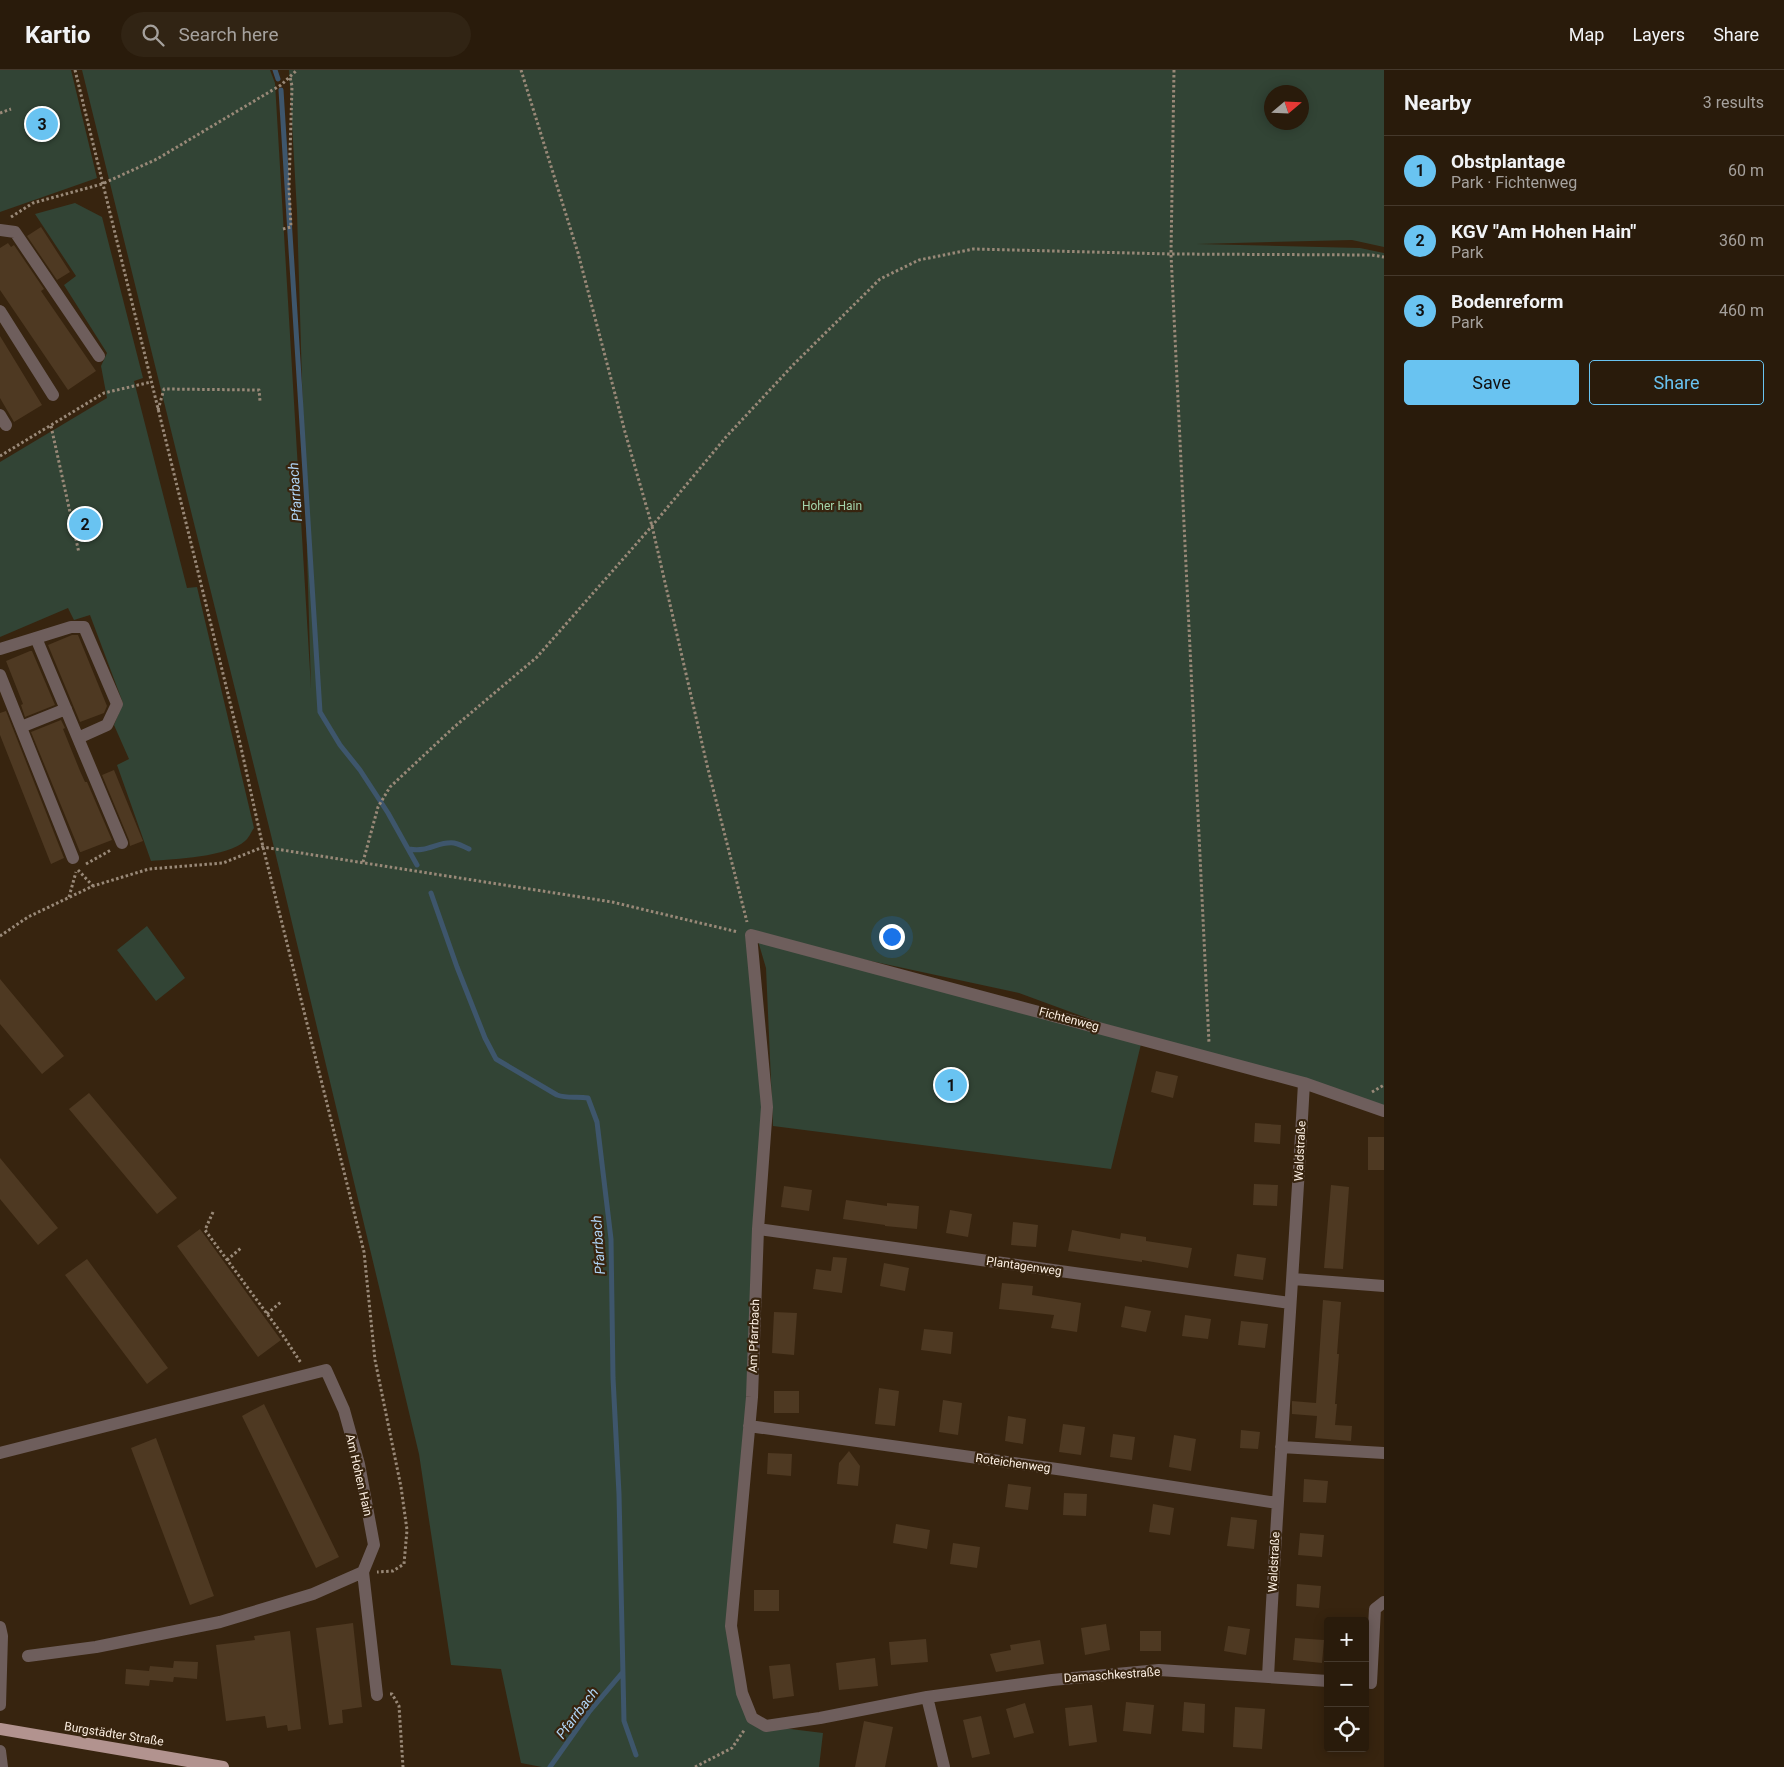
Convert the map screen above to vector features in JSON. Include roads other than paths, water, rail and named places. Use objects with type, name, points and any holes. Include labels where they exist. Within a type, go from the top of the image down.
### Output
[{"type":"main road","name":"Burgstädter Straße","points":[[0,1729],[166,1762],[223,1767]]},
{"type":"street","points":[[0,230],[15,232],[99,356]]},
{"type":"street","points":[[0,311],[53,395]]},
{"type":"street","points":[[0,649],[71,628],[84,627],[117,704],[107,725],[78,738]]},
{"type":"street","points":[[36,638],[122,844]]},
{"type":"street","points":[[0,675],[75,863]]},
{"type":"street","points":[[21,727],[66,709]]},
{"type":"street","name":"Fichtenweg","points":[[750,934],[1304,1083],[1384,1111]]},
{"type":"street","name":"Am Pfarrbach","points":[[750,934],[767,1108],[758,1229],[752,1397],[731,1626],[742,1693],[752,1718],[766,1726]]},
{"type":"street","name":"Waldstraße","points":[[1268,1678],[1280,1447],[1293,1279],[1304,1083]]},
{"type":"street","name":"Plantagenweg","points":[[758,1229],[1290,1303]]},
{"type":"street","points":[[1293,1279],[1384,1286]]},
{"type":"street","name":"Am Hohen Hain","points":[[0,1452],[326,1370],[344,1410],[359,1464],[374,1545],[363,1572]]},
{"type":"street","name":"Roteichenweg","points":[[749,1426],[1064,1470],[1277,1503]]},
{"type":"street","points":[[1280,1447],[1384,1453]]},
{"type":"street","points":[[28,1656],[96,1647],[220,1622],[314,1594],[363,1572],[377,1695]]},
{"type":"street","points":[[1369,1672],[1375,1609],[1384,1602]]},
{"type":"street","points":[[0,1627],[2,1636],[0,1705]]},
{"type":"street","name":"Damaschkestraße","points":[[766,1726],[820,1718],[927,1697],[1052,1680],[1159,1670],[1324,1681]]},
{"type":"street","points":[[1369,1683],[1384,1684]]},
{"type":"street","points":[[927,1697],[944,1767]]},
{"type":"street","points":[[0,1751],[2,1767]]},
{"type":"waterway","name":"Pfarrbach","points":[[275,70],[278,79]]},
{"type":"waterway","name":"Pfarrbach","points":[[281,90],[320,712],[340,745],[360,770],[388,813],[417,865]]},
{"type":"waterway","points":[[409,849],[416,850],[448,843],[456,843],[469,849]]},
{"type":"waterway","name":"Pfarrbach","points":[[431,893],[457,967],[485,1038],[496,1059],[557,1095],[588,1098],[597,1122],[611,1239],[613,1378],[619,1494],[624,1721],[636,1755]]},
{"type":"waterway","name":"Pfarrbach","points":[[550,1767],[589,1712],[622,1673]]},
{"type":"place","name":"Bodenreform","points":[[42,124]]},
{"type":"place","name":"KGV \"Am Hohen Hain\"","points":[[85,524]]},
{"type":"place","name":"Obstplantage","points":[[951,1085]]},
{"type":"park label","name":"Hoher Hain","points":[[832,506]]}]
